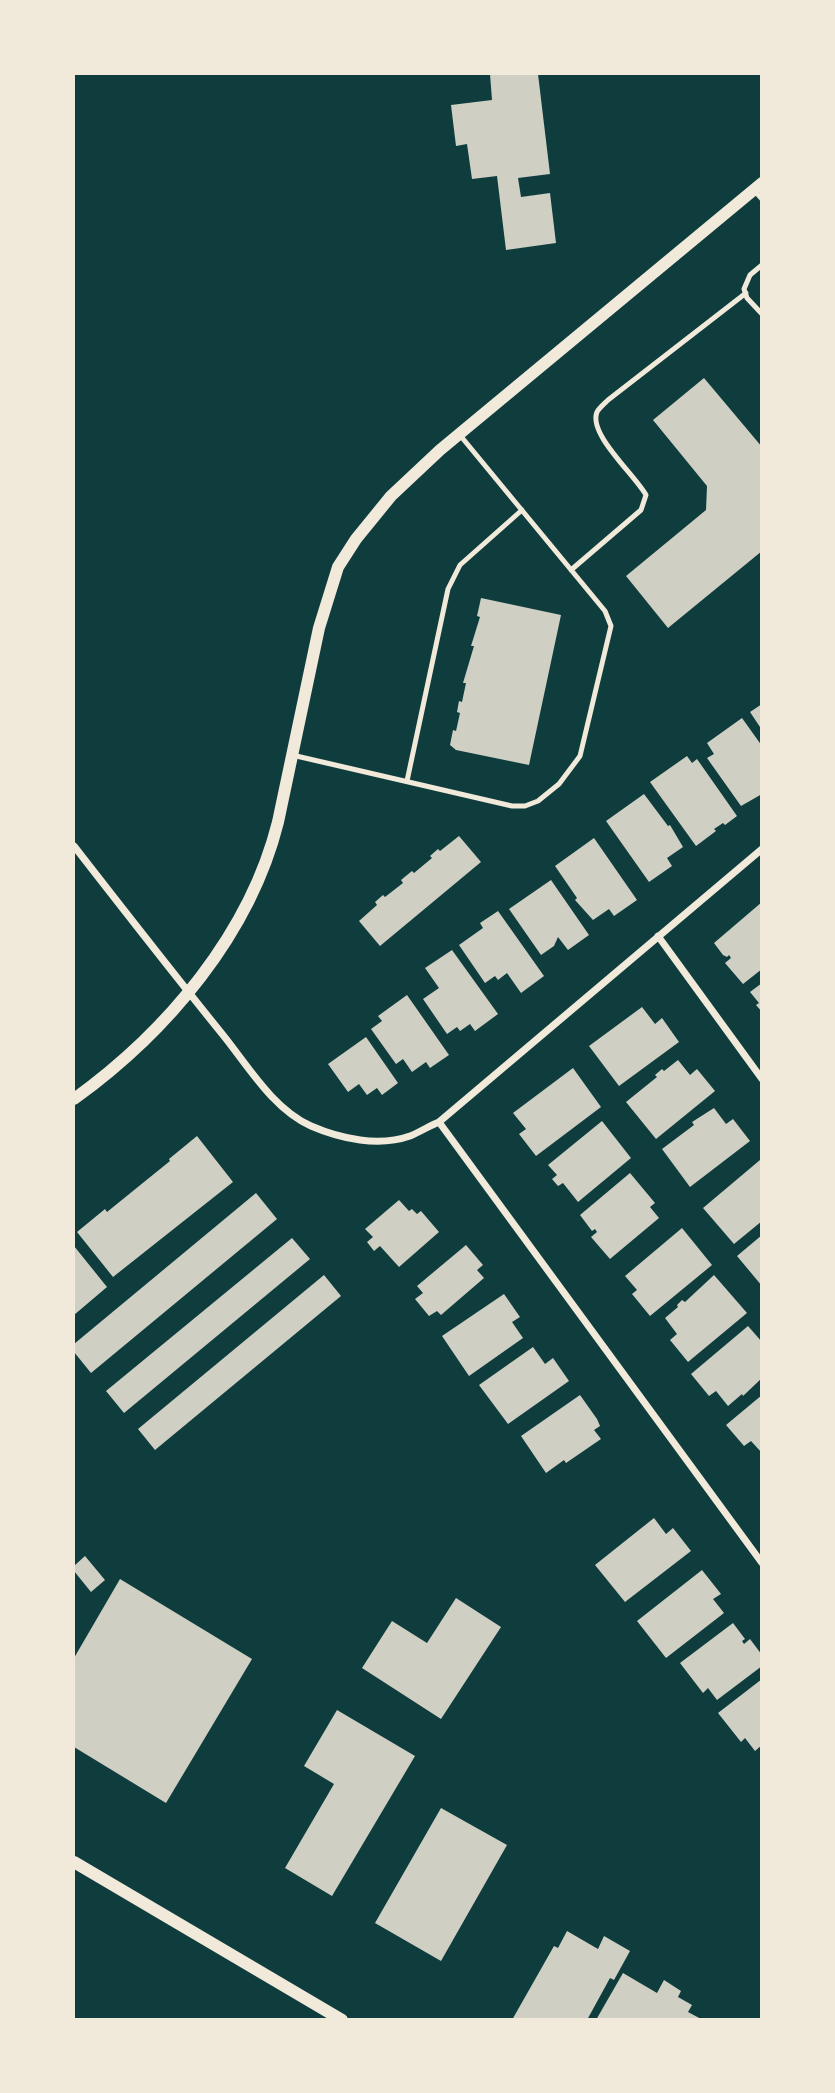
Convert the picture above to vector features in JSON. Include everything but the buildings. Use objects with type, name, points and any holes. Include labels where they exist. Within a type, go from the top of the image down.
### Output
[{"type":"street","points":[[74,1099],[122,1061],[188,991],[224,945],[256,889],[271,853],[318,628],[338,567],[356,539],[391,496],[459,434],[759,190]]},
{"type":"street","points":[[74,846],[188,991],[289,1113],[310,1126],[336,1135],[388,1141],[411,1136],[439,1122],[761,849]]},
{"type":"street","points":[[658,936],[761,1079]]},
{"type":"street","points":[[439,1122],[761,1563]]},
{"type":"street","points":[[74,1863],[342,2020]]},
{"type":"lane","points":[[761,265],[746,281],[746,293],[761,314]]},
{"type":"lane","points":[[571,570],[641,510],[646,495],[638,480],[600,437],[596,426],[597,412],[608,400],[746,293]]},
{"type":"lane","points":[[292,754],[512,806],[525,806],[538,801],[559,784],[580,756],[611,626],[605,611],[459,434]]},
{"type":"lane","points":[[407,781],[448,589],[460,565],[522,510]]}]
